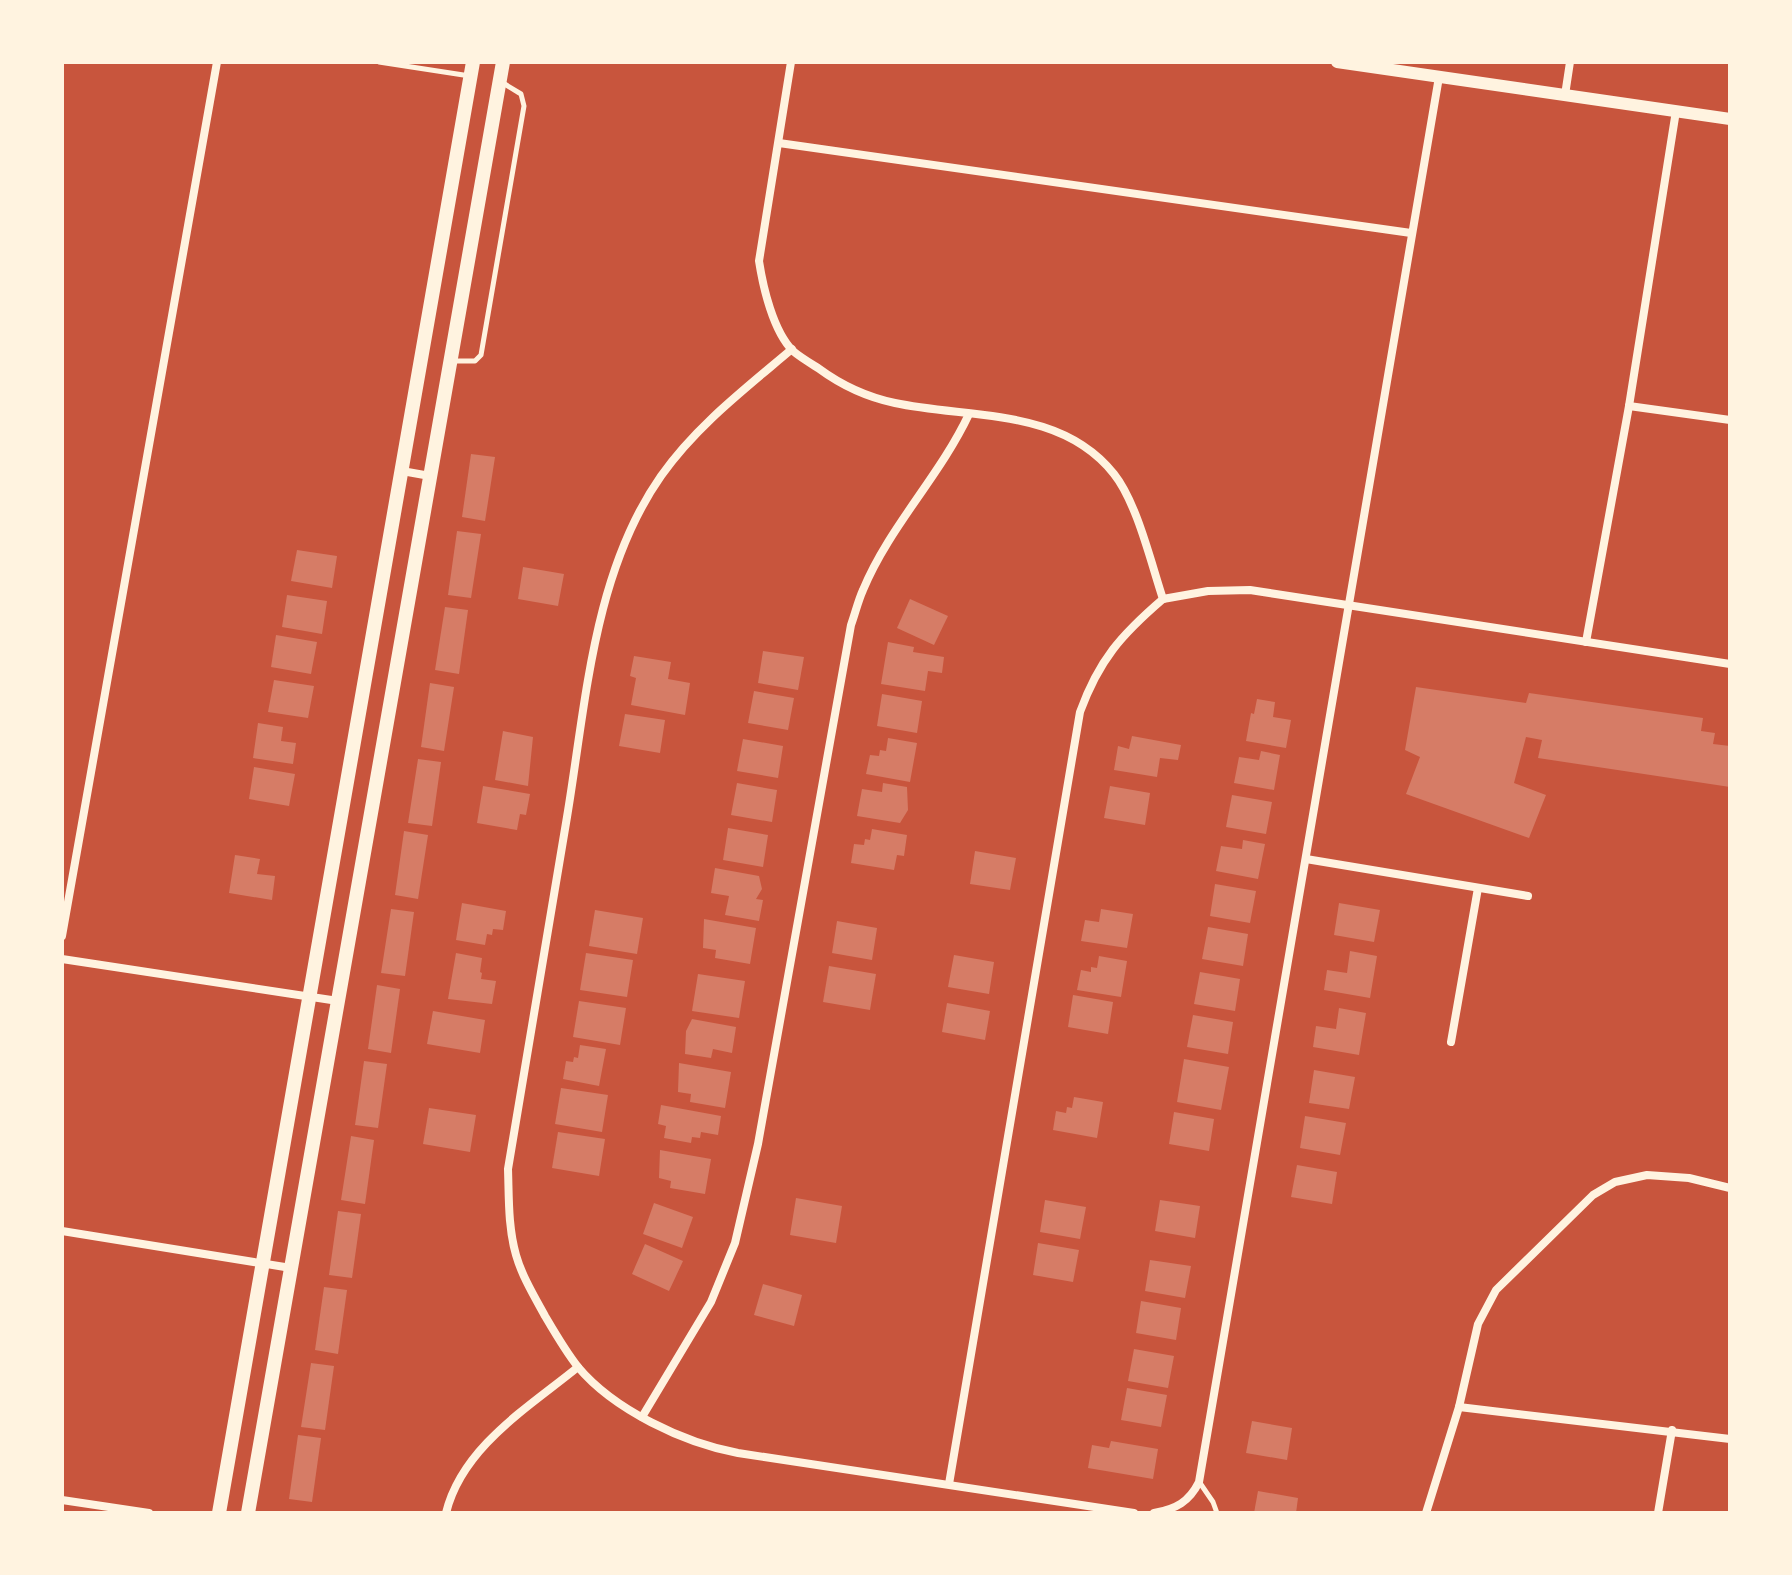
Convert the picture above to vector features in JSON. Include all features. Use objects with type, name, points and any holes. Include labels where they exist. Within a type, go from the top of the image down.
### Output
[{"type":"main road","points":[[248,1513],[503,62]]},
{"type":"main road","points":[[219,1513],[472,69]]},
{"type":"street","points":[[62,936],[217,62]]},
{"type":"street","points":[[791,62],[759,261],[764,292],[792,349],[838,383],[867,396],[895,403],[1030,421],[1062,432],[1091,451],[1115,475],[1132,507],[1163,599]]},
{"type":"street","points":[[1337,62],[1730,119]]},
{"type":"street","points":[[1565,95],[1570,62]]},
{"type":"street","points":[[1156,1513],[1184,1503],[1199,1482],[1439,77]]},
{"type":"street","points":[[1586,642],[1629,406],[1676,111]]},
{"type":"street","points":[[779,143],[1411,233]]},
{"type":"street","points":[[792,349],[697,433],[661,476],[631,529],[608,588],[591,671],[508,1169],[509,1218],[516,1255],[530,1291],[578,1367],[596,1385],[665,1430],[713,1449],[949,1484],[1071,1509],[1134,1513]]},
{"type":"street","points":[[1629,406],[1730,420]]},
{"type":"street","points":[[642,1417],[711,1302],[735,1243],[758,1144],[851,625],[879,557],[954,445],[969,414]]},
{"type":"street","points":[[402,471],[430,476]]},
{"type":"street","points":[[949,1484],[1080,712],[1092,678],[1110,650],[1135,623],[1163,599],[1208,591],[1250,590],[1730,664]]},
{"type":"street","points":[[1306,859],[1528,896]]},
{"type":"street","points":[[1451,1042],[1478,888]]},
{"type":"street","points":[[62,959],[338,1001]]},
{"type":"street","points":[[1426,1513],[1459,1407],[1478,1324],[1496,1290],[1593,1195],[1615,1182],[1647,1175],[1689,1178],[1730,1188]]},
{"type":"street","points":[[62,1231],[291,1268]]},
{"type":"street","points":[[446,1513],[469,1464],[487,1443],[578,1367]]},
{"type":"street","points":[[1459,1407],[1730,1439]]},
{"type":"street","points":[[1658,1513],[1672,1430]]},
{"type":"street","points":[[62,1500],[149,1513]]},
{"type":"lane","points":[[379,62],[472,69]]},
{"type":"lane","points":[[451,361],[475,361],[481,355],[524,106],[521,94],[500,81]]},
{"type":"lane","points":[[1199,1482],[1217,1513]]},
{"type":"building","points":[[471,454],[495,457],[485,521],[462,517]]},
{"type":"building","points":[[457,531],[481,534],[471,598],[448,595]]},
{"type":"building","points":[[297,550],[337,556],[332,588],[291,581]]},
{"type":"building","points":[[523,567],[564,574],[558,606],[518,599]]},
{"type":"building","points":[[287,595],[327,601],[322,634],[282,627]]},
{"type":"building","points":[[910,599],[948,616],[934,645],[897,628]]},
{"type":"building","points":[[445,607],[468,610],[459,674],[435,670]]},
{"type":"building","points":[[276,635],[317,642],[311,674],[271,667]]},
{"type":"building","points":[[888,642],[914,647],[913,652],[944,657],[942,673],[928,671],[925,691],[881,684]]},
{"type":"building","points":[[763,651],[804,657],[798,690],[758,683]]},
{"type":"building","points":[[634,656],[671,662],[668,679],[690,683],[685,715],[631,705],[636,678],[630,676]]},
{"type":"building","points":[[274,680],[314,686],[308,718],[268,712]]},
{"type":"building","points":[[430,683],[454,687],[444,751],[421,747]]},
{"type":"building","points":[[1416,687],[1526,703],[1529,693],[1703,718],[1701,731],[1715,733],[1713,744],[1730,746],[1730,787],[1538,758],[1542,740],[1526,737],[1514,783],[1546,795],[1529,838],[1406,794],[1420,757],[1405,750]]},
{"type":"building","points":[[754,691],[794,698],[788,730],[748,723]]},
{"type":"building","points":[[882,694],[922,701],[917,733],[877,726]]},
{"type":"building","points":[[1257,699],[1275,702],[1273,717],[1291,720],[1286,748],[1246,741]]},
{"type":"building","points":[[625,714],[665,720],[660,753],[619,746]]},
{"type":"building","points":[[258,723],[283,727],[281,741],[296,743],[293,764],[253,758]]},
{"type":"building","points":[[503,731],[533,737],[528,786],[495,780]]},
{"type":"building","points":[[1132,736],[1181,745],[1178,760],[1160,758],[1157,777],[1114,770],[1118,746],[1129,749]]},
{"type":"building","points":[[888,738],[917,743],[910,782],[866,774],[870,755],[879,756],[880,750],[886,751]]},
{"type":"building","points":[[743,739],[783,746],[778,778],[737,771]]},
{"type":"building","points":[[1261,751],[1280,755],[1274,790],[1234,783],[1239,757],[1259,760]]},
{"type":"building","points":[[418,759],[441,762],[432,826],[408,823]]},
{"type":"building","points":[[254,767],[295,774],[289,806],[249,799]]},
{"type":"building","points":[[737,783],[777,790],[772,822],[731,815]]},
{"type":"building","points":[[883,783],[907,787],[908,810],[900,823],[857,816],[862,789],[882,792]]},
{"type":"building","points":[[483,786],[530,794],[526,815],[520,814],[517,830],[477,823]]},
{"type":"building","points":[[1110,786],[1150,793],[1145,825],[1104,818]]},
{"type":"building","points":[[1232,795],[1272,802],[1266,834],[1226,827]]},
{"type":"building","points":[[728,828],[768,835],[763,867],[723,860]]},
{"type":"building","points":[[872,829],[907,835],[904,856],[897,855],[894,870],[851,863],[854,844],[864,845],[865,839],[870,840]]},
{"type":"building","points":[[404,831],[428,835],[418,899],[395,895]]},
{"type":"building","points":[[1243,840],[1265,844],[1258,879],[1216,871],[1221,846],[1242,849]]},
{"type":"building","points":[[975,851],[1016,858],[1010,890],[970,884]]},
{"type":"building","points":[[235,855],[260,859],[257,874],[275,876],[272,900],[229,893]]},
{"type":"building","points":[[715,868],[759,876],[762,889],[756,899],[763,900],[759,921],[725,915],[729,896],[711,893]]},
{"type":"building","points":[[1215,884],[1256,891],[1250,923],[1210,916]]},
{"type":"building","points":[[462,903],[506,911],[503,930],[493,929],[492,935],[487,934],[485,945],[456,940]]},
{"type":"building","points":[[1339,903],[1380,910],[1374,942],[1334,935]]},
{"type":"building","points":[[391,909],[414,912],[405,976],[381,973]]},
{"type":"building","points":[[1101,909],[1133,914],[1127,948],[1081,941],[1085,920],[1099,922]]},
{"type":"building","points":[[595,910],[643,918],[637,954],[589,946]]},
{"type":"building","points":[[704,919],[756,928],[750,964],[715,958],[716,950],[703,948]]},
{"type":"building","points":[[837,921],[877,928],[872,960],[832,953]]},
{"type":"building","points":[[1208,927],[1248,934],[1243,966],[1202,959]]},
{"type":"building","points":[[1350,951],[1377,956],[1370,998],[1324,990],[1327,970],[1347,973]]},
{"type":"building","points":[[456,953],[482,958],[481,979],[496,981],[492,1004],[448,999]]},
{"type":"building","points":[[586,953],[633,960],[627,997],[580,990]]},
{"type":"building","points":[[954,955],[994,962],[989,994],[948,987]]},
{"type":"building","points":[[1099,956],[1127,961],[1121,997],[1077,990],[1081,970],[1091,972],[1091,967],[1097,968]]},
{"type":"building","points":[[829,966],[876,974],[870,1010],[823,1002]]},
{"type":"building","points":[[1200,972],[1240,979],[1235,1011],[1194,1004]]},
{"type":"building","points":[[698,974],[745,981],[739,1018],[692,1011]]},
{"type":"building","points":[[377,985],[400,989],[391,1053],[368,1049]]},
{"type":"building","points":[[1073,995],[1113,1002],[1108,1034],[1068,1027]]},
{"type":"building","points":[[579,1001],[626,1008],[620,1045],[573,1037]]},
{"type":"building","points":[[947,1003],[990,1011],[985,1040],[942,1032]]},
{"type":"building","points":[[1339,1008],[1366,1013],[1359,1055],[1313,1047],[1316,1026],[1336,1029]]},
{"type":"building","points":[[433,1011],[485,1020],[480,1053],[427,1044]]},
{"type":"building","points":[[1193,1015],[1233,1022],[1228,1054],[1187,1047]]},
{"type":"building","points":[[692,1019],[736,1027],[732,1053],[713,1049],[711,1058],[685,1054],[686,1031]]},
{"type":"building","points":[[580,1045],[606,1049],[599,1086],[563,1079],[566,1061],[573,1062],[574,1057],[578,1058]]},
{"type":"building","points":[[1184,1059],[1229,1067],[1221,1110],[1177,1102]]},
{"type":"building","points":[[364,1061],[387,1064],[378,1128],[355,1125]]},
{"type":"building","points":[[679,1063],[731,1072],[725,1108],[690,1102],[691,1094],[678,1092]]},
{"type":"building","points":[[1314,1070],[1355,1077],[1349,1109],[1309,1103]]},
{"type":"building","points":[[561,1088],[608,1095],[602,1132],[555,1124]]},
{"type":"building","points":[[1074,1097],[1103,1102],[1097,1138],[1053,1130],[1056,1111],[1066,1113],[1067,1107],[1072,1108]]},
{"type":"building","points":[[661,1105],[721,1116],[718,1135],[701,1132],[700,1138],[692,1137],[691,1143],[664,1138],[666,1126],[658,1124]]},
{"type":"building","points":[[429,1108],[476,1115],[470,1152],[423,1144]]},
{"type":"building","points":[[1174,1112],[1214,1119],[1209,1151],[1169,1144]]},
{"type":"building","points":[[1305,1116],[1346,1123],[1340,1155],[1300,1148]]},
{"type":"building","points":[[558,1132],[605,1139],[599,1176],[552,1168]]},
{"type":"building","points":[[351,1136],[374,1140],[365,1204],[341,1200]]},
{"type":"building","points":[[660,1150],[711,1159],[705,1194],[670,1188],[671,1181],[659,1178]]},
{"type":"building","points":[[1297,1165],[1337,1172],[1332,1204],[1291,1197]]},
{"type":"building","points":[[796,1198],[842,1206],[836,1243],[790,1235]]},
{"type":"building","points":[[1045,1200],[1086,1207],[1080,1239],[1040,1232]]},
{"type":"building","points":[[1160,1200],[1200,1206],[1195,1238],[1155,1231]]},
{"type":"building","points":[[654,1203],[693,1217],[682,1248],[643,1234]]},
{"type":"building","points":[[338,1211],[361,1214],[352,1278],[329,1275]]},
{"type":"building","points":[[1038,1243],[1079,1250],[1073,1282],[1033,1275]]},
{"type":"building","points":[[645,1244],[683,1261],[669,1291],[632,1274]]},
{"type":"building","points":[[1150,1260],[1191,1266],[1185,1298],[1145,1291]]},
{"type":"building","points":[[763,1284],[802,1295],[794,1326],[754,1315]]},
{"type":"building","points":[[324,1287],[347,1290],[338,1354],[315,1350]]},
{"type":"building","points":[[1141,1301],[1181,1308],[1176,1340],[1136,1333]]},
{"type":"building","points":[[1134,1349],[1174,1356],[1168,1388],[1128,1381]]},
{"type":"building","points":[[311,1363],[334,1366],[325,1430],[301,1427]]},
{"type":"building","points":[[1127,1388],[1167,1395],[1161,1427],[1121,1420]]},
{"type":"building","points":[[1252,1421],[1292,1428],[1287,1460],[1246,1453]]},
{"type":"building","points":[[298,1435],[321,1438],[312,1502],[289,1499]]},
{"type":"building","points":[[1111,1441],[1158,1449],[1153,1479],[1088,1468],[1092,1445],[1109,1448]]},
{"type":"building","points":[[1258,1491],[1298,1498],[1296,1513],[1254,1513]]}]
